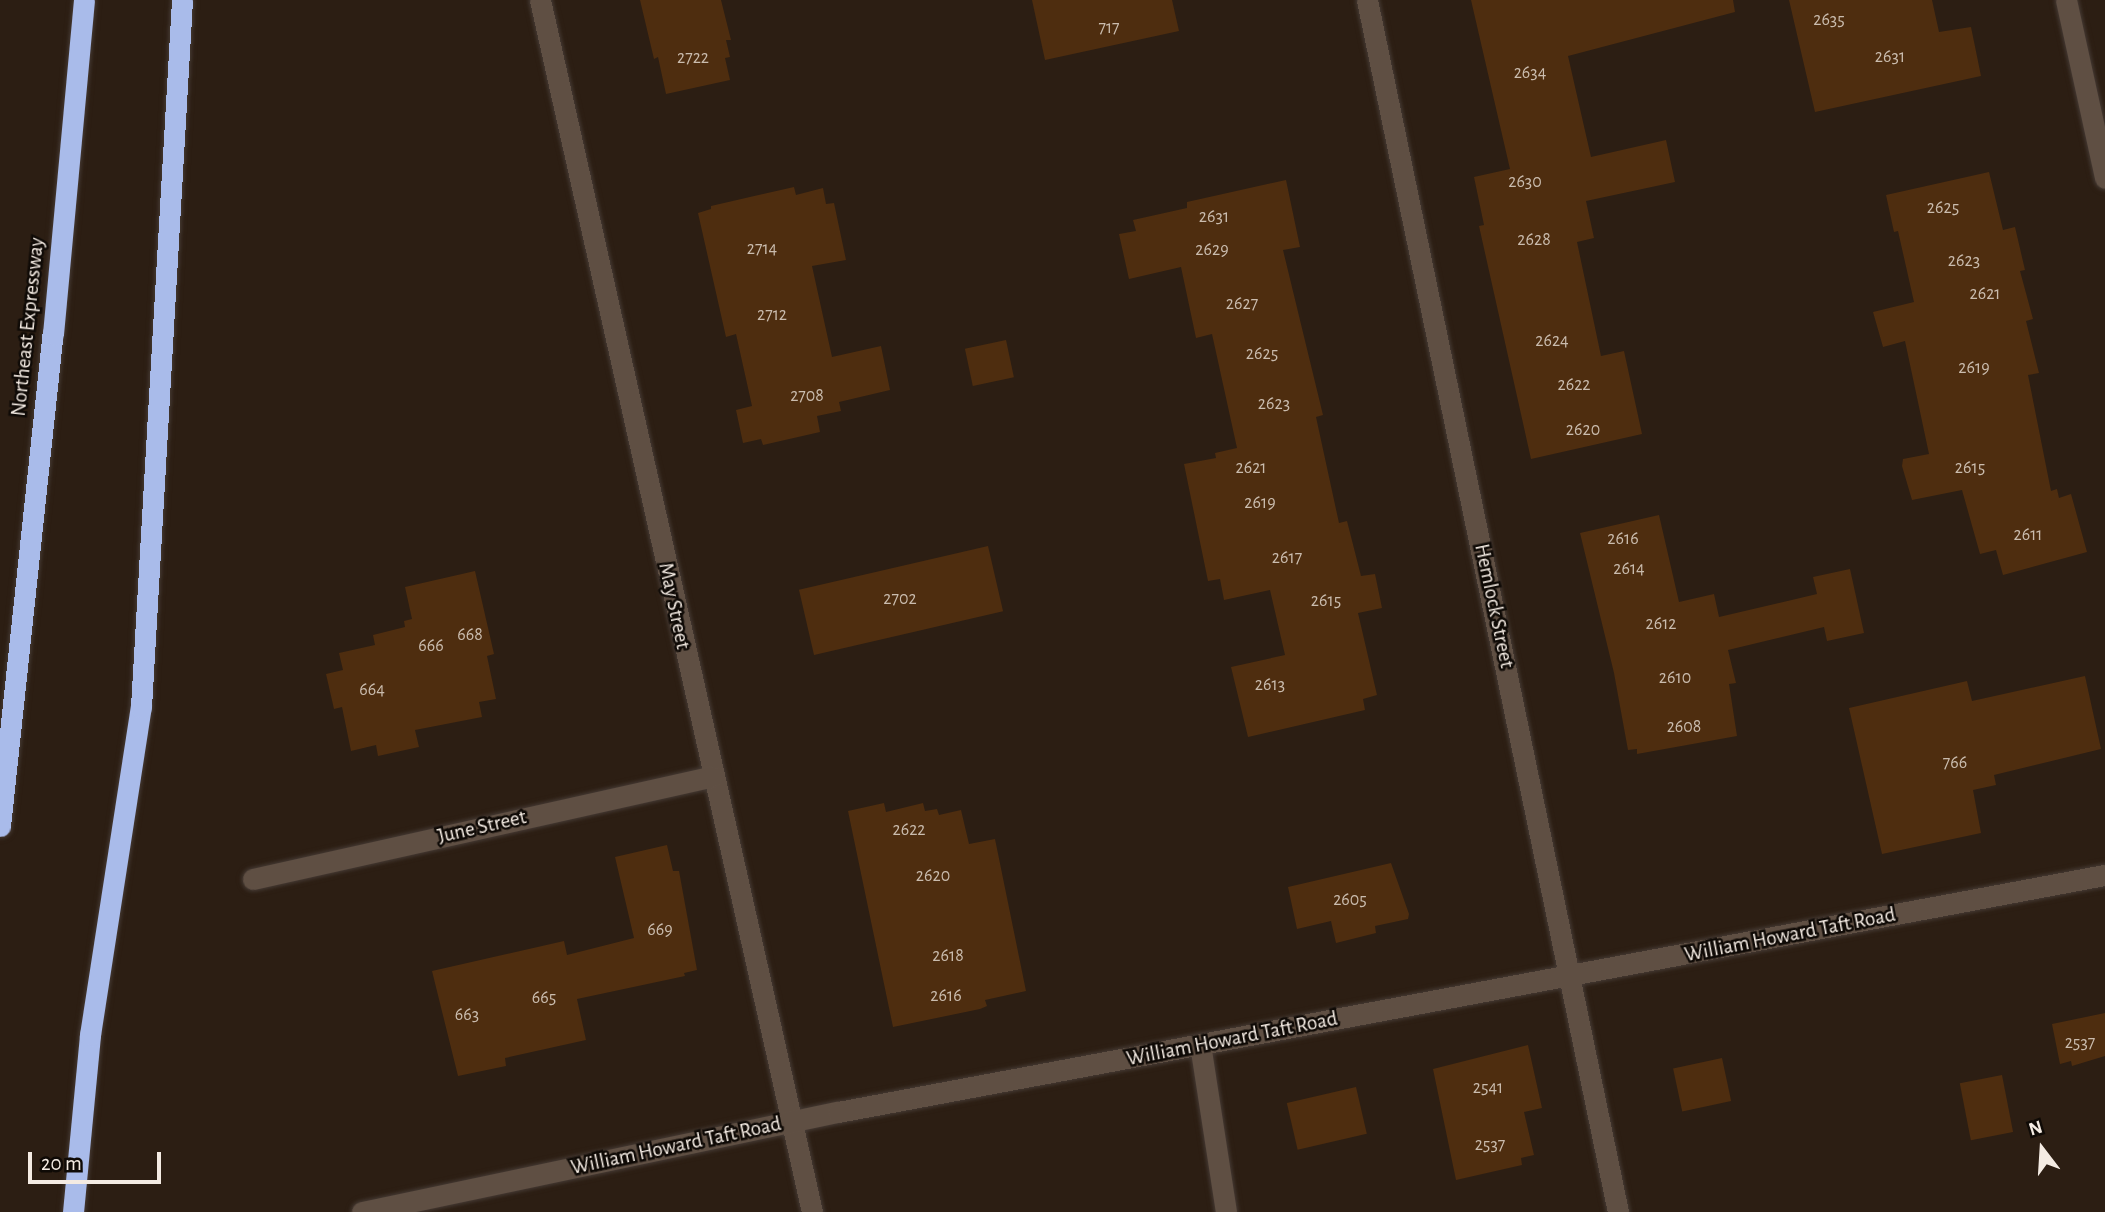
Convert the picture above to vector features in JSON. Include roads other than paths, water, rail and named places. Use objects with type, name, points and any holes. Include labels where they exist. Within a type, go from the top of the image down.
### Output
[{"type":"highway","name":"Northeast Expressway","points":[[0,825],[53,334],[84,0]]},
{"type":"highway","points":[[74,1212],[90,1035],[141,707],[182,0]]},
{"type":"street","name":"May Street","points":[[540,0],[812,1212]]},
{"type":"street","name":"Hemlock Street","points":[[1367,0],[1618,1212]]},
{"type":"street","points":[[2066,0],[2105,178]]},
{"type":"street","name":"June Street","points":[[253,878],[712,776]]},
{"type":"street","name":"William Howard Taft Road","points":[[362,1212],[792,1122],[2105,875]]},
{"type":"street","points":[[1200,1044],[1226,1212]]}]
